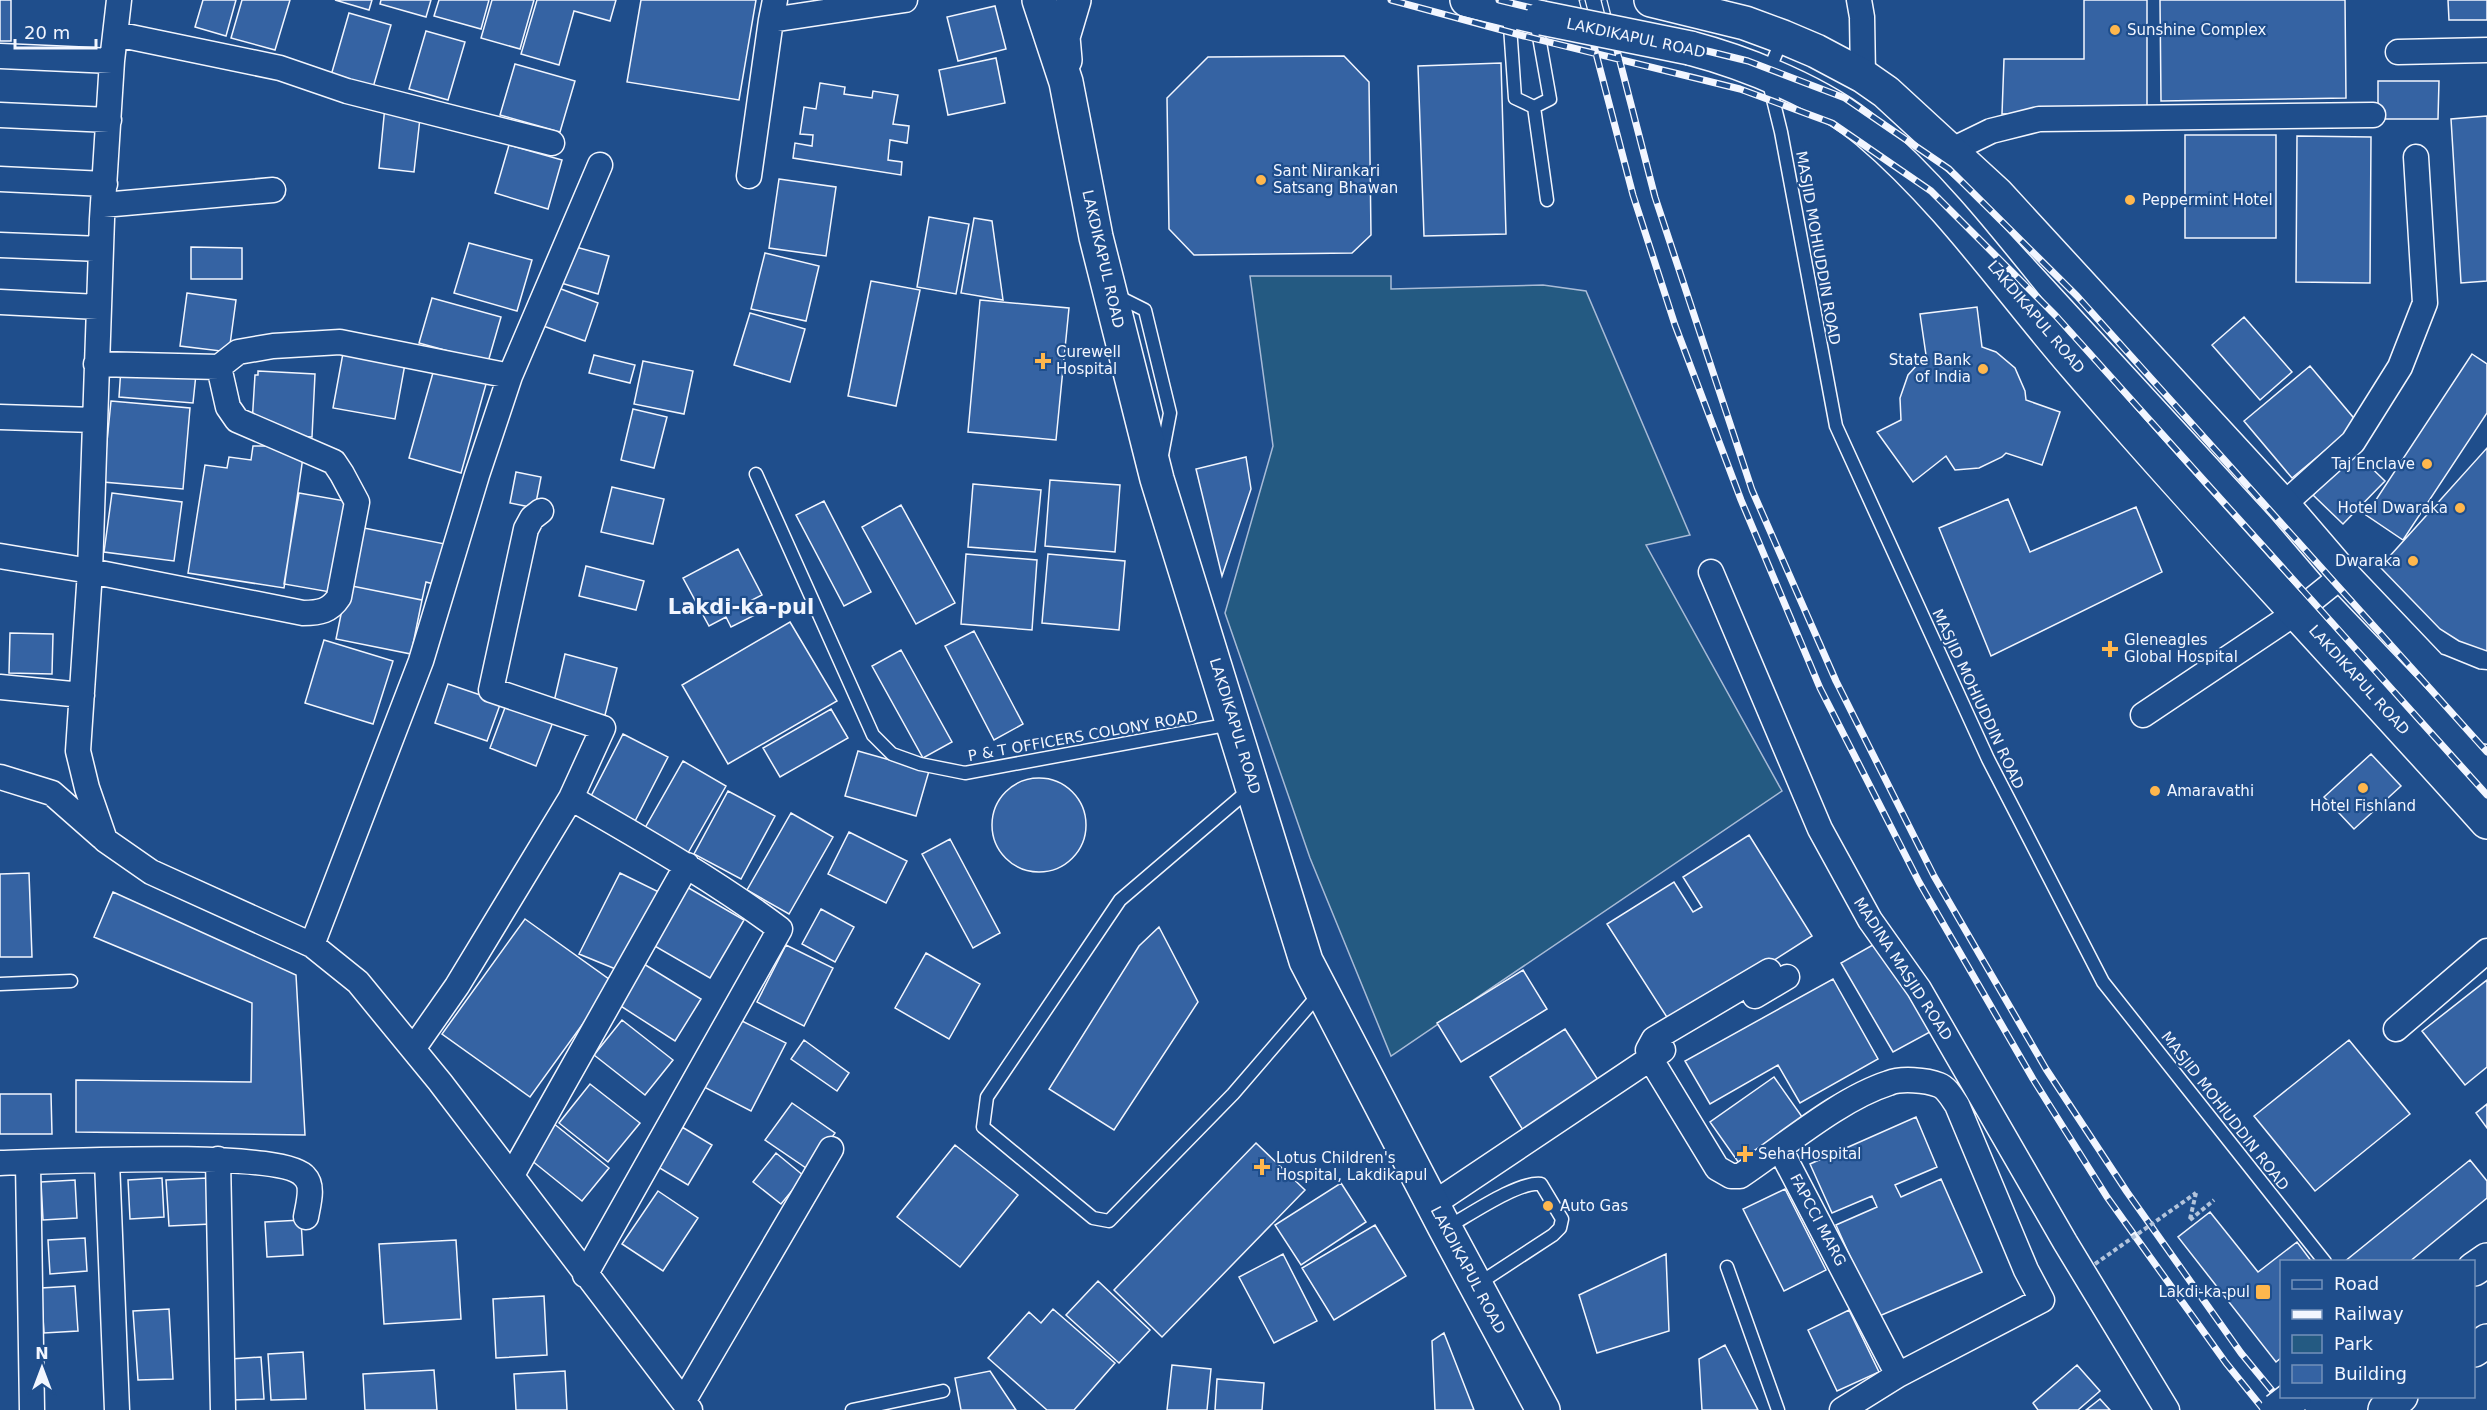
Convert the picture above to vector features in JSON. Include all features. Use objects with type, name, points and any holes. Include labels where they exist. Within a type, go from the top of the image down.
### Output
[{"type":"highway","name":"LAKDIKAPUL ROAD","points":[[1040,0],[1066,82],[1096,237],[1157,479],[1306,961],[1543,1410]]},
{"type":"highway","points":[[1066,82],[1063,37],[1074,0]]},
{"type":"highway","name":"LAKDIKAPUL ROAD","points":[[1467,0],[1719,56],[1826,102],[1867,130],[1950,213],[2074,364],[2487,822]]},
{"type":"highway","points":[[1663,2],[1745,23],[1783,37],[1816,51],[1863,76],[1887,92],[1997,194],[2283,505],[2343,575],[2487,727]]},
{"type":"highway","points":[[2431,668],[2458,681],[2487,687]]},
{"type":"highway","points":[[2277,1410],[2292,1398]]},
{"type":"highway","points":[[2385,1410],[2399,1398]]},
{"type":"street","points":[[105,840],[87,788],[78,750],[90,571],[98,307],[104,194],[112,61],[119,0]]},
{"type":"street","points":[[749,176],[773,10],[905,0]]},
{"type":"street","points":[[1859,0],[1862,17],[1863,76]]},
{"type":"street","points":[[116,34],[280,68],[347,91],[552,143]]},
{"type":"street","points":[[2398,52],[2487,50]]},
{"type":"street","points":[[0,56],[112,61]]},
{"type":"street","points":[[0,115],[109,120]]},
{"type":"street","points":[[1950,151],[1991,131],[2039,119],[2373,115]]},
{"type":"street","points":[[2283,505],[2353,442],[2400,366],[2421,314],[2425,303],[2416,157]]},
{"type":"street","points":[[312,945],[421,661],[477,475],[510,376],[600,165]]},
{"type":"street","points":[[0,179],[104,194],[273,190]]},
{"type":"street","points":[[0,245],[101,249]]},
{"type":"street","points":[[0,302],[98,307]]},
{"type":"street","points":[[96,364],[219,366],[238,352],[273,346],[340,342],[510,376]]},
{"type":"street","points":[[0,556],[90,571],[303,613],[319,613],[333,606],[339,597],[357,502],[334,462],[237,420],[228,407],[219,366]]},
{"type":"street","points":[[0,417],[94,420]]},
{"type":"street","points":[[414,1049],[457,986],[571,798],[603,728],[491,690],[526,529],[532,518],[541,511]]},
{"type":"street","name":"MADINA MASJID ROAD","points":[[1711,572],[1820,830],[1870,920],[1919,989],[2065,1242],[2167,1410]]},
{"type":"street","points":[[2143,715],[2297,612],[2343,575]]},
{"type":"street","points":[[0,687],[82,695]]},
{"type":"street","points":[[0,777],[52,793],[105,840],[151,872],[312,945],[358,982],[414,1049],[512,1175],[585,1275],[687,1405],[831,1149]]},
{"type":"street","points":[[571,798],[687,865],[737,897],[780,929],[585,1275]]},
{"type":"street","points":[[512,1175],[687,865]]},
{"type":"street","points":[[2396,1029],[2487,951]]},
{"type":"street","points":[[1439,1216],[1650,1058],[1778,974]]},
{"type":"street","points":[[1650,1058],[1717,1168],[1731,1176],[1740,1176],[1844,1104],[1890,1082],[1917,1081],[1939,1085],[1946,1089],[1957,1105],[2026,1270],[2042,1300],[1899,1375],[1842,1410]]},
{"type":"street","name":"FAPCCI MARG","points":[[1780,1149],[1899,1375]]},
{"type":"street","points":[[218,1159],[223,1410]]},
{"type":"street","points":[[0,1163],[218,1159],[285,1168],[304,1174],[310,1184],[306,1217]]},
{"type":"street","points":[[107,1161],[117,1410]]},
{"type":"street","points":[[28,1163],[32,1410]]},
{"type":"lane","points":[[1529,15],[1515,98],[1534,107]]},
{"type":"lane","points":[[1529,15],[1550,99],[1534,107]]},
{"type":"lane","points":[[1767,75],[1783,37]]},
{"type":"lane","name":"MASJID MOHIUDDIN ROAD","points":[[1767,75],[1781,132],[1836,426],[1988,759],[2103,982],[2323,1260]]},
{"type":"lane","points":[[1534,107],[1547,200]]},
{"type":"lane","name":"P & T OFFICERS COLONY ROAD","points":[[756,474],[873,735],[892,754],[920,764],[965,773],[1234,723]]},
{"type":"lane","points":[[1253,787],[1120,900],[987,1097],[982,1127],[1093,1218],[1109,1221],[1233,1094],[1322,991]]},
{"type":"lane","points":[[0,984],[71,981]]},
{"type":"lane","points":[[1439,1216],[1532,1183],[1541,1184],[1562,1219],[1560,1228],[1553,1235],[1476,1285]]},
{"type":"lane","points":[[1727,1268],[1778,1410]]},
{"type":"lane","points":[[852,1410],[943,1390]]},
{"type":"path","points":[[2096,1264],[2196,1192],[2190,1220],[2214,1200]]},
{"type":"green space","points":[[1250,276],[1391,276],[1391,289],[1543,285],[1586,291],[1690,535],[1646,545],[1782,791],[1391,1056],[1310,858],[1225,613],[1273,446]]},
{"type":"building","points":[[0,0],[11,0],[11,41],[0,41]]},
{"type":"building","points":[[203,0],[236,0],[226,36],[195,27]]},
{"type":"building","points":[[242,0],[290,0],[275,50],[231,38]]},
{"type":"building","points":[[335,0],[372,0],[369,10]]},
{"type":"building","points":[[381,0],[431,0],[426,17],[380,4]]},
{"type":"building","points":[[439,0],[489,0],[481,29],[434,16]]},
{"type":"building","points":[[492,0],[534,0],[520,49],[481,38]]},
{"type":"building","points":[[537,0],[616,0],[610,21],[574,11],[559,65],[521,54]]},
{"type":"building","points":[[641,0],[756,0],[739,100],[627,82]]},
{"type":"building","name":"Sunshine Complex","points":[[2084,0],[2147,0],[2147,108],[2002,114],[2004,59],[2084,59]]},
{"type":"building","points":[[2160,0],[2345,0],[2346,98],[2161,101]]},
{"type":"building","points":[[2448,0],[2487,0],[2487,20],[2449,20]]},
{"type":"building","points":[[995,6],[1006,49],[958,61],[947,17]]},
{"type":"building","points":[[349,13],[391,25],[372,91],[330,79]]},
{"type":"building","points":[[426,31],[465,42],[448,100],[409,89]]},
{"type":"building","points":[[1344,56],[1369,82],[1371,235],[1352,253],[1194,255],[1169,229],[1167,98],[1208,57]]},
{"type":"building","points":[[996,58],[1005,103],[948,115],[939,70]]},
{"type":"building","points":[[1501,63],[1506,234],[1424,236],[1418,66]]},
{"type":"building","points":[[515,64],[575,81],[560,132],[500,115]]},
{"type":"building","points":[[2378,81],[2439,81],[2438,119],[2378,119]]},
{"type":"building","points":[[820,83],[845,87],[844,94],[872,98],[873,91],[898,95],[893,124],[909,126],[907,143],[890,140],[888,160],[902,162],[901,175],[793,158],[795,143],[812,146],[813,135],[800,134],[804,107],[816,109]]},
{"type":"building","points":[[385,106],[421,109],[414,172],[379,168]]},
{"type":"building","points":[[2487,116],[2487,281],[2461,283],[2451,119]]},
{"type":"building","points":[[2185,135],[2276,135],[2276,238],[2185,238]]},
{"type":"building","points":[[2297,136],[2371,137],[2370,283],[2296,282]]},
{"type":"building","points":[[509,145],[562,160],[548,209],[495,193]]},
{"type":"building","points":[[779,179],[836,187],[826,256],[769,248]]},
{"type":"building","points":[[929,217],[969,224],[956,294],[917,287]]},
{"type":"building","points":[[974,218],[992,221],[1003,300],[961,293]]},
{"type":"building","points":[[469,243],[532,260],[517,311],[454,293]]},
{"type":"building","points":[[561,243],[609,256],[598,294],[551,280]]},
{"type":"building","points":[[191,247],[242,248],[242,279],[191,279]]},
{"type":"building","points":[[765,253],[819,266],[806,321],[751,309]]},
{"type":"building","points":[[871,281],[920,290],[896,406],[848,396]]},
{"type":"building","points":[[548,284],[598,303],[585,341],[535,323]]},
{"type":"building","points":[[187,293],[236,300],[229,352],[180,346]]},
{"type":"building","points":[[432,298],[501,317],[488,362],[419,343]]},
{"type":"building","points":[[980,300],[1069,308],[1056,440],[968,432]]},
{"type":"building","points":[[1977,307],[1982,347],[1996,352],[2015,368],[2025,391],[2026,400],[2060,412],[2042,465],[2006,453],[1979,468],[1955,470],[1946,456],[1913,482],[1877,432],[1901,420],[1900,398],[1908,375],[1926,355],[1920,314]]},
{"type":"building","points":[[750,313],[805,329],[790,382],[734,365]]},
{"type":"building","points":[[2244,317],[2292,372],[2260,400],[2212,345]]},
{"type":"building","points":[[343,353],[405,364],[395,419],[333,408]]},
{"type":"building","name":"Taj Enclave","points":[[2472,354],[2487,364],[2487,413],[2403,540],[2366,515]]},
{"type":"building","points":[[594,355],[635,365],[630,383],[589,373]]},
{"type":"building","points":[[643,361],[693,371],[684,414],[634,404]]},
{"type":"building","points":[[436,362],[488,377],[461,473],[409,458]]},
{"type":"building","points":[[2310,366],[2358,423],[2292,478],[2244,421]]},
{"type":"building","points":[[121,368],[196,374],[193,403],[119,397]]},
{"type":"building","points":[[258,371],[315,374],[312,437],[277,435],[252,424],[255,375],[258,375]]},
{"type":"building","points":[[111,401],[190,408],[183,489],[103,482]]},
{"type":"building","points":[[633,409],[667,417],[654,468],[621,460]]},
{"type":"building","points":[[253,446],[288,446],[303,457],[284,588],[188,573],[205,465],[227,468],[229,457],[251,460]]},
{"type":"building","name":"Hotel Dwaraka","points":[[2487,448],[2487,651],[2459,641],[2440,629],[2380,567]]},
{"type":"building","points":[[2355,452],[2385,481],[2343,524],[2313,495]]},
{"type":"building","points":[[1246,457],[1251,489],[1222,576],[1196,469]]},
{"type":"building","points":[[516,472],[541,477],[535,508],[510,503]]},
{"type":"building","points":[[1050,480],[1120,485],[1115,552],[1045,546]]},
{"type":"building","points":[[973,484],[1041,490],[1035,552],[968,547]]},
{"type":"building","points":[[612,487],[664,499],[653,544],[601,532]]},
{"type":"building","points":[[112,493],[182,502],[174,561],[104,552]]},
{"type":"building","points":[[299,493],[351,502],[330,592],[284,584]]},
{"type":"building","points":[[2008,499],[2030,552],[2136,507],[2162,572],[1991,656],[1939,528]]},
{"type":"building","points":[[824,501],[871,592],[844,606],[796,515]]},
{"type":"building","points":[[901,505],[955,603],[916,624],[862,527]]},
{"type":"building","points":[[359,527],[445,544],[437,585],[426,582],[422,600],[347,585]]},
{"type":"building","points":[[738,549],[762,595],[748,602],[755,615],[731,627],[726,617],[709,626],[683,578]]},
{"type":"building","points":[[966,554],[1037,560],[1032,630],[961,624]]},
{"type":"building","points":[[1048,554],[1125,561],[1119,630],[1042,623]]},
{"type":"building","points":[[586,566],[644,581],[636,610],[579,596]]},
{"type":"building","points":[[347,585],[422,600],[411,654],[336,639]]},
{"type":"building","points":[[790,622],[837,701],[728,764],[682,685]]},
{"type":"building","points":[[974,631],[1023,724],[994,740],[945,646]]},
{"type":"building","points":[[10,633],[53,634],[52,674],[9,673]]},
{"type":"building","points":[[324,640],[393,661],[373,724],[305,703]]},
{"type":"building","points":[[901,650],[952,742],[923,758],[872,666]]},
{"type":"building","points":[[565,654],[617,668],[604,719],[553,706]]},
{"type":"building","points":[[448,684],[501,702],[487,741],[435,723]]},
{"type":"building","points":[[506,705],[553,722],[536,766],[490,748]]},
{"type":"building","points":[[831,709],[848,738],[780,777],[763,748]]},
{"type":"building","points":[[623,734],[668,757],[633,825],[588,802]]},
{"type":"building","points":[[858,751],[929,771],[916,816],[845,796]]},
{"type":"building","points":[[2371,754],[2401,786],[2354,829],[2324,797]]},
{"type":"building","points":[[683,761],[726,786],[684,860],[641,835]]},
{"type":"building","points":[[1039,778],[1057,781],[1072,792],[1083,807],[1086,825],[1083,843],[1072,858],[1057,869],[1039,872],[1021,869],[1006,858],[995,843],[992,825],[995,807],[1006,792],[1021,781]]},
{"type":"building","points":[[728,791],[775,816],[741,879],[694,854]]},
{"type":"building","points":[[791,813],[833,837],[789,914],[747,890]]},
{"type":"building","points":[[849,832],[907,861],[886,903],[828,874]]},
{"type":"building","points":[[1749,835],[1812,936],[1672,1025],[1607,924],[1674,882],[1693,912],[1702,907],[1683,877]]},
{"type":"building","points":[[950,839],[1000,933],[973,948],[922,854]]},
{"type":"building","points":[[29,873],[32,957],[0,957],[0,874]]},
{"type":"building","points":[[620,873],[667,896],[618,970],[579,954]]},
{"type":"building","points":[[680,883],[744,920],[710,978],[646,941]]},
{"type":"building","points":[[113,892],[296,975],[305,1135],[76,1132],[76,1080],[251,1082],[252,1003],[94,937]]},
{"type":"building","points":[[821,909],[854,927],[835,962],[802,944]]},
{"type":"building","points":[[525,919],[613,982],[530,1097],[442,1034]]},
{"type":"building","points":[[1159,927],[1198,1002],[1114,1130],[1049,1089],[1139,946]]},
{"type":"building","points":[[1878,942],[1930,1032],[1893,1052],[1841,963]]},
{"type":"building","points":[[786,945],[833,968],[804,1026],[757,1002]]},
{"type":"building","points":[[926,953],[980,984],[949,1039],[895,1008]]},
{"type":"building","points":[[639,961],[701,999],[675,1041],[616,1003]]},
{"type":"building","points":[[1523,970],[1547,1009],[1461,1062],[1437,1023]]},
{"type":"building","points":[[1833,979],[1878,1059],[1800,1103],[1778,1065],[1710,1104],[1685,1061]]},
{"type":"building","points":[[2487,980],[2487,1067],[2465,1085],[2422,1031]]},
{"type":"building","points":[[736,1018],[786,1043],[751,1111],[702,1086]]},
{"type":"building","points":[[622,1020],[673,1060],[645,1095],[594,1055]]},
{"type":"building","points":[[1565,1029],[1602,1086],[1526,1135],[1490,1077]]},
{"type":"building","points":[[804,1040],[849,1073],[837,1091],[791,1059]]},
{"type":"building","points":[[2349,1040],[2410,1114],[2315,1191],[2254,1116]]},
{"type":"building","points":[[1774,1077],[1805,1121],[1741,1166],[1710,1122]]},
{"type":"building","points":[[590,1084],[640,1123],[608,1162],[559,1123]]},
{"type":"building","points":[[0,1094],[51,1094],[52,1134],[0,1134]]},
{"type":"building","points":[[792,1103],[835,1133],[809,1170],[765,1140]]},
{"type":"building","points":[[2487,1104],[2487,1128],[2476,1113]]},
{"type":"building","points":[[1916,1117],[1937,1167],[1895,1185],[1901,1197],[1941,1179],[1982,1272],[1877,1317],[1836,1225],[1877,1207],[1872,1196],[1832,1213],[1810,1164]]},
{"type":"building","points":[[553,1123],[609,1168],[582,1201],[526,1156]]},
{"type":"building","points":[[682,1127],[712,1145],[688,1185],[658,1167]]},
{"type":"building","points":[[1256,1143],[1305,1190],[1162,1337],[1114,1290]]},
{"type":"building","points":[[955,1145],[1018,1195],[960,1267],[897,1217]]},
{"type":"building","points":[[776,1153],[804,1176],[781,1204],[753,1182]]},
{"type":"building","points":[[2470,1160],[2487,1181],[2487,1198],[2411,1260],[2346,1260]]},
{"type":"building","points":[[162,1178],[164,1217],[130,1219],[128,1180]]},
{"type":"building","points":[[208,1178],[211,1224],[169,1226],[166,1180]]},
{"type":"building","points":[[75,1180],[77,1218],[43,1220],[41,1182]]},
{"type":"building","points":[[1341,1183],[1366,1222],[1301,1265],[1275,1225]]},
{"type":"building","points":[[1785,1189],[1826,1270],[1784,1291],[1743,1209]]},
{"type":"building","points":[[658,1191],[698,1218],[663,1271],[622,1244]]},
{"type":"building","points":[[2210,1212],[2258,1272],[2297,1242],[2310,1260],[2280,1260],[2280,1359],[2276,1362],[2178,1237]]},
{"type":"building","points":[[301,1220],[303,1255],[267,1257],[265,1222]]},
{"type":"building","points":[[1375,1225],[1406,1276],[1334,1320],[1302,1268]]},
{"type":"building","points":[[85,1238],[87,1271],[50,1274],[48,1240]]},
{"type":"building","points":[[456,1240],[461,1319],[384,1324],[379,1244]]},
{"type":"building","points":[[1283,1254],[1317,1321],[1274,1343],[1239,1277]]},
{"type":"building","points":[[1666,1254],[1669,1331],[1597,1353],[1579,1295]]},
{"type":"building","points":[[1098,1281],[1150,1330],[1119,1363],[1066,1315]]},
{"type":"building","points":[[75,1286],[78,1331],[44,1333],[41,1288]]},
{"type":"building","points":[[544,1296],[547,1355],[496,1358],[493,1299]]},
{"type":"building","points":[[169,1309],[173,1379],[138,1380],[133,1311]]},
{"type":"building","points":[[1053,1309],[1115,1363],[1074,1410],[1047,1410],[988,1358],[1029,1312],[1041,1323]]},
{"type":"building","points":[[1849,1310],[1879,1372],[1837,1391],[1808,1330]]},
{"type":"building","points":[[1444,1333],[1474,1410],[1435,1410],[1432,1341]]},
{"type":"building","points":[[1725,1345],[1758,1410],[1702,1410],[1699,1359]]},
{"type":"building","points":[[303,1352],[306,1399],[271,1400],[268,1354]]},
{"type":"building","points":[[261,1357],[264,1399],[232,1400],[230,1359]]},
{"type":"building","points":[[1172,1365],[1211,1369],[1207,1410],[1167,1410]]},
{"type":"building","points":[[2077,1365],[2100,1391],[2078,1410],[2038,1410],[2033,1403]]},
{"type":"building","points":[[434,1370],[437,1410],[365,1410],[363,1374]]},
{"type":"building","points":[[565,1371],[567,1410],[516,1410],[514,1374]]},
{"type":"building","points":[[990,1371],[1016,1410],[961,1410],[955,1378]]},
{"type":"building","points":[[1217,1379],[1264,1383],[1262,1410],[1215,1410]]},
{"type":"building","points":[[2100,1399],[2110,1410],[2086,1410]]},
{"type":"railway","points":[[1391,0],[1524,36],[1740,89],[1832,123],[1931,191],[2056,316],[2487,795]]},
{"type":"railway","points":[[1499,0],[1748,61],[1845,98],[1949,169],[2077,296],[2487,752]]},
{"type":"railway","points":[[1582,0],[1633,195],[1675,325],[1741,500],[1820,688],[1919,882],[2033,1079],[2107,1197],[2226,1363],[2264,1410]]},
{"type":"railway","points":[[1604,0],[1655,197],[1752,490],[1836,681],[1934,876],[2046,1069],[2127,1192],[2241,1353],[2288,1410]]},
{"type":"place","name":"Sunshine Complex","points":[[2115,30]]},
{"type":"place","name":"Sant Nirankari Satsang Bhawan","points":[[1261,180]]},
{"type":"place","name":"Peppermint Hotel","points":[[2130,200]]},
{"type":"place","name":"Curewell Hospital","points":[[1043,361]]},
{"type":"place","name":"State Bank of India","points":[[1983,369]]},
{"type":"place","name":"Taj Enclave","points":[[2427,464]]},
{"type":"place","name":"Hotel Dwaraka","points":[[2460,508]]},
{"type":"place","name":"Dwaraka","points":[[2413,561]]},
{"type":"place","name":"Gleneagles Global Hospital","points":[[2110,649]]},
{"type":"place","name":"Hotel Fishland","points":[[2363,788]]},
{"type":"place","name":"Amaravathi","points":[[2155,791]]},
{"type":"place","name":"Seha Hospital","points":[[1745,1154]]},
{"type":"place","name":"Lotus Children's Hospital, Lakdikapul","points":[[1262,1167]]},
{"type":"place","name":"Auto Gas","points":[[1548,1206]]},
{"type":"place","name":"Lakdi-ka-pul","points":[[2263,1292]]},
{"type":"district","name":"Lakdi-ka-pul","points":[[741,607]]}]
